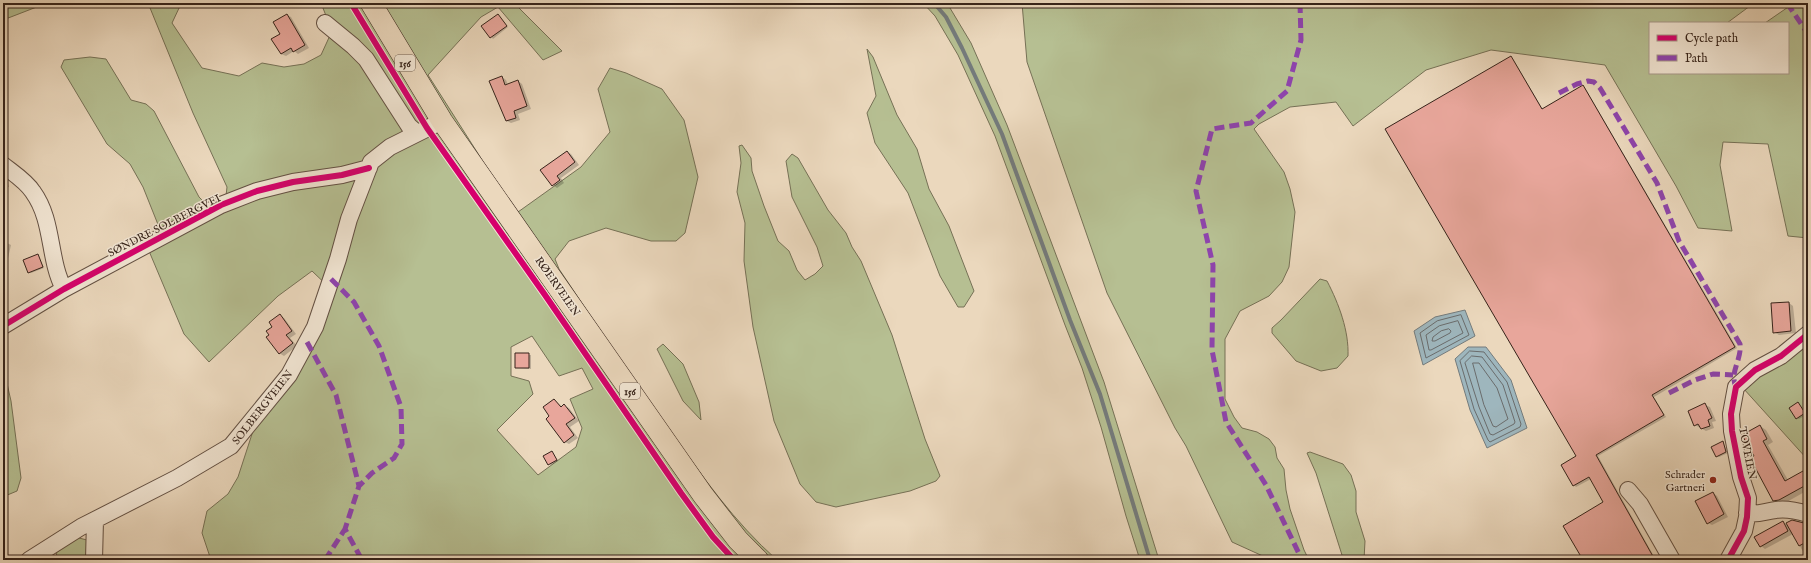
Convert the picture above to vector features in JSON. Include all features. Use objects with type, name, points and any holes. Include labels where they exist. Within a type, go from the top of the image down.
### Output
[{"type":"main road","name":"RØERVEIEN","points":[[371,3],[442,121],[703,495],[738,540],[758,560]]},
{"type":"street","points":[[325,23],[360,52],[409,126],[417,133]]},
{"type":"street","name":"SOLBERGVEIEN","points":[[29,560],[56,542],[95,520],[177,478],[231,446],[289,375],[315,327],[338,259],[349,219],[371,162],[384,150],[442,121]]},
{"type":"street","points":[[3,165],[26,183],[34,193],[44,213],[57,272],[64,289]]},
{"type":"street","name":"SØNDRE SOLBERGVEI","points":[[3,326],[64,289],[221,206],[250,194],[294,182],[342,175],[369,168]]},
{"type":"street","name":"TOVEIEN","points":[[1728,560],[1744,531],[1748,498],[1741,477],[1732,431],[1731,414],[1736,387],[1755,370],[1781,356],[1808,334]]},
{"type":"street","points":[[1628,490],[1640,504],[1672,560]]},
{"type":"street","points":[[1747,513],[1755,514],[1782,509],[1794,510],[1808,514]]},
{"type":"street","points":[[94,560],[95,520]]},
{"type":"green space","points":[[3,3],[47,3],[3,20]]},
{"type":"green space","points":[[148,3],[184,3],[180,6],[172,23],[202,68],[239,76],[262,63],[284,67],[304,64],[321,55],[332,31],[321,3],[514,3],[562,51],[543,60],[498,7],[481,17],[428,75],[484,163],[518,212],[581,167],[610,132],[598,89],[610,68],[626,73],[662,89],[684,120],[698,177],[685,233],[676,241],[651,241],[606,228],[569,241],[555,259],[559,269],[706,481],[747,530],[777,560],[211,560],[202,533],[207,511],[228,494],[238,477],[253,431],[334,292],[312,271],[278,296],[209,362],[184,334],[149,251],[159,227],[143,187],[130,164],[107,144],[61,67],[64,60],[90,57],[106,59],[131,100],[146,104],[154,111],[199,197],[205,203],[211,205],[226,196],[227,187],[193,113]],"holes":[[[532,336],[559,376],[582,368],[593,389],[570,399],[582,428],[576,447],[538,475],[497,430],[533,394],[529,381],[511,376],[511,347]]]},
{"type":"green space","points":[[923,3],[947,3],[971,43],[1007,125],[1104,382],[1159,560],[1140,560],[1082,368],[995,136],[958,55],[935,16]]},
{"type":"green space","points":[[1022,3],[1754,3],[1728,22],[1649,22],[1649,74],[1789,74],[1789,22],[1766,22],[1794,3],[1808,3],[1808,238],[1788,236],[1768,144],[1723,142],[1720,165],[1732,231],[1698,228],[1676,186],[1605,65],[1491,50],[1426,70],[1353,126],[1336,102],[1290,107],[1259,124],[1254,129],[1284,172],[1290,189],[1295,212],[1289,267],[1282,282],[1269,296],[1240,311],[1225,339],[1225,399],[1234,417],[1242,428],[1257,432],[1269,439],[1275,447],[1277,458],[1284,469],[1290,509],[1309,560],[1267,560],[1265,557],[1232,542],[1186,446],[1175,428],[1107,293],[1027,62]]},
{"type":"green space","points":[[867,49],[873,57],[897,115],[917,149],[929,189],[949,226],[974,291],[964,307],[958,307],[940,276],[908,193],[875,143],[867,113],[876,96]]},
{"type":"green space","points":[[742,145],[751,158],[752,171],[778,241],[789,251],[797,270],[805,280],[815,274],[823,266],[817,247],[792,197],[786,161],[792,154],[798,158],[828,210],[846,233],[852,247],[861,261],[892,335],[925,439],[940,476],[936,481],[910,491],[836,507],[816,502],[800,484],[774,421],[753,327],[744,261],[745,223],[737,192],[741,163],[739,146]]},
{"type":"green space","points":[[1320,279],[1327,281],[1339,308],[1345,327],[1348,347],[1348,356],[1337,368],[1321,371],[1296,361],[1272,333],[1272,328]]},
{"type":"green space","points":[[1808,337],[1808,460],[1743,388]]},
{"type":"green space","points":[[663,344],[683,364],[699,402],[701,420],[683,401],[657,349]]},
{"type":"green space","points":[[3,366],[11,401],[21,478],[17,491],[5,496],[3,496]]},
{"type":"green space","points":[[1310,452],[1343,464],[1351,475],[1356,491],[1356,512],[1365,541],[1364,560],[1346,560],[1342,555],[1316,473],[1307,453]]},
{"type":"green space","points":[[75,537],[87,540],[96,560],[56,560],[57,549]]},
{"type":"water","points":[[1465,310],[1475,336],[1423,365],[1414,331],[1435,317]]},
{"type":"water","points":[[1468,347],[1486,347],[1511,380],[1527,428],[1487,448],[1470,410],[1455,359]]},
{"type":"building","points":[[287,14],[305,45],[293,52],[291,48],[281,54],[271,39],[280,34],[273,22]]},
{"type":"building","points":[[498,14],[507,26],[490,38],[481,26]]},
{"type":"building","points":[[1511,56],[1542,109],[1583,85],[1735,347],[1652,395],[1664,415],[1596,455],[1655,560],[1583,560],[1563,526],[1603,502],[1589,477],[1573,486],[1561,465],[1576,456],[1385,129]]},
{"type":"building","points":[[502,76],[505,85],[518,80],[527,106],[514,111],[516,118],[506,121],[489,81]]},
{"type":"building","points":[[567,151],[575,162],[557,176],[560,180],[552,186],[540,170]]},
{"type":"building","points":[[38,254],[43,267],[28,273],[23,260]]},
{"type":"building","points":[[1789,302],[1791,331],[1773,333],[1771,303]]},
{"type":"building","points":[[280,314],[292,331],[286,335],[293,343],[279,354],[266,337],[269,335],[266,331],[272,327],[269,322]]},
{"type":"building","points":[[515,353],[529,353],[529,368],[515,368]]},
{"type":"building","points":[[554,399],[561,407],[564,404],[575,418],[566,424],[574,435],[564,443],[546,419],[549,416],[543,407]]},
{"type":"building","points":[[1798,402],[1805,413],[1796,419],[1789,408]]},
{"type":"building","points":[[1705,403],[1712,418],[1708,420],[1710,426],[1701,429],[1698,424],[1694,426],[1688,411]]},
{"type":"building","points":[[1760,425],[1767,439],[1763,441],[1785,481],[1803,471],[1808,479],[1808,484],[1779,500],[1773,501],[1750,458],[1754,456],[1742,435]]},
{"type":"building","points":[[1723,441],[1726,452],[1716,457],[1711,447]]},
{"type":"building","points":[[552,451],[557,460],[548,465],[543,456]]},
{"type":"building","points":[[1713,492],[1724,514],[1707,524],[1695,501]]},
{"type":"building","points":[[1792,520],[1804,523],[1808,529],[1808,541],[1799,546],[1786,523]]},
{"type":"building","points":[[1783,521],[1788,531],[1760,547],[1754,537]]},
{"type":"waterway","points":[[934,3],[946,17],[1002,134],[1070,320],[1100,394],[1150,560]]},
{"type":"marked path","points":[[1300,3],[1301,40],[1287,91],[1251,123],[1212,129],[1196,191],[1213,265],[1212,350],[1226,422],[1266,485],[1302,560]]},
{"type":"marked path","points":[[1787,3],[1808,34]]},
{"type":"marked path","points":[[1559,93],[1577,84],[1588,81],[1594,82],[1600,88],[1657,183],[1679,241],[1740,344],[1734,376],[1736,387]]},
{"type":"marked path","points":[[331,279],[354,302],[379,346],[401,407],[402,444],[394,458],[372,473],[359,486],[345,529],[362,560]]},
{"type":"marked path","points":[[307,342],[336,395],[359,486]]},
{"type":"marked path","points":[[1669,393],[1695,380],[1713,374],[1733,375]]},
{"type":"marked path","points":[[325,560],[345,529]]},
{"type":"cycle path","points":[[351,3],[427,128],[545,295],[681,493],[713,537],[734,560]]},
{"type":"cycle path","points":[[3,326],[64,289],[221,205],[257,191],[293,182],[342,175],[369,168]]},
{"type":"cycle path","points":[[1728,560],[1744,531],[1747,517],[1748,498],[1741,477],[1732,431],[1731,414],[1736,387],[1755,370],[1781,356],[1808,334]]},
{"type":"place","name":"Schrader Gartneri","points":[[1713,480]]}]
